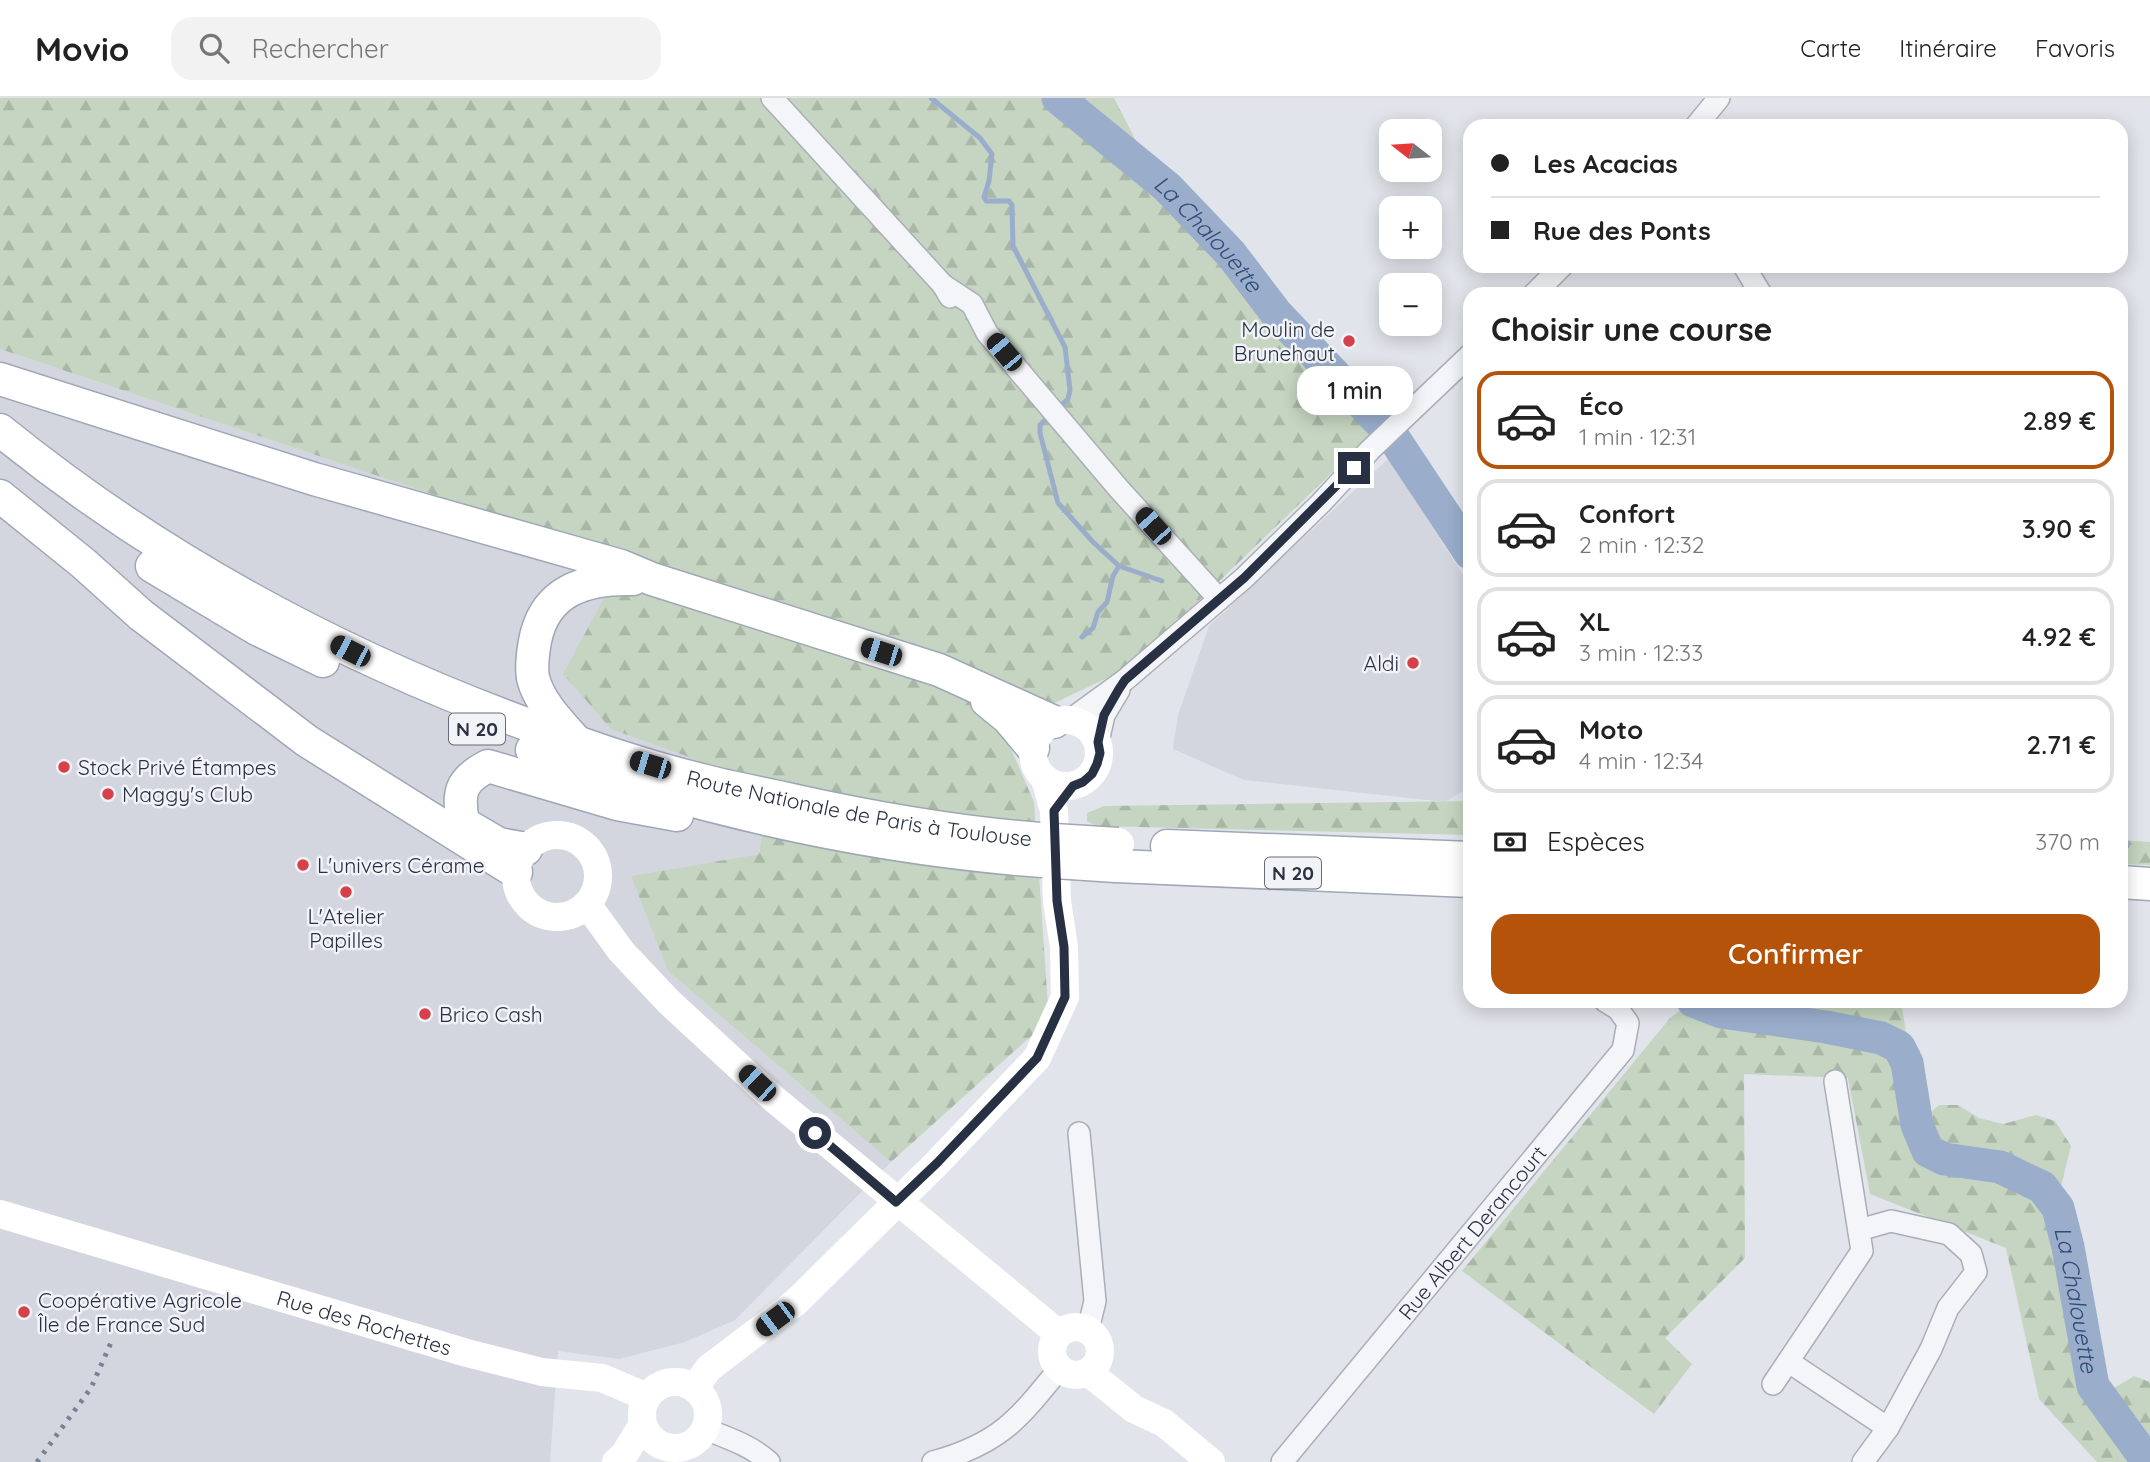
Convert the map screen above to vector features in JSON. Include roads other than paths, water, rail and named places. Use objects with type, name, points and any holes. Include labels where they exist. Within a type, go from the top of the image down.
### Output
[{"type":"main road","points":[[0,379],[314,479],[621,566],[652,579],[939,670],[1062,721],[1087,727],[1098,742],[1100,753],[1092,774],[1073,786],[1054,785],[1045,779],[1035,766],[1033,748],[1040,732],[1062,721]]},
{"type":"main road","name":"Route Nationale de Paris à Toulouse","points":[[0,430],[48,469],[175,555],[266,608],[372,662],[480,707],[576,742],[699,780],[904,822],[1012,848]]},
{"type":"main road","name":"Route Nationale de Paris à Toulouse","points":[[0,457],[36,487],[162,573],[257,629],[383,690],[595,773],[727,811],[906,846],[1012,848],[1463,880]]},
{"type":"main road","points":[[0,496],[83,563],[141,615],[307,741],[521,860]]},
{"type":"main road","points":[[576,742],[554,716],[533,678],[532,654],[537,629],[548,607],[568,590],[595,580],[652,579]]},
{"type":"main road","points":[[964,682],[1008,718],[1033,748]]},
{"type":"main road","points":[[521,860],[464,823],[461,790],[473,774],[488,766],[617,804],[698,818],[727,811]]},
{"type":"main road","points":[[694,1388],[709,1368],[796,1302],[937,1163],[1037,1058],[1065,997],[1064,947],[1057,901],[1054,811],[1045,779]]},
{"type":"main road","points":[[1054,811],[1073,786]]},
{"type":"main road","points":[[548,835],[573,838],[593,855],[598,880],[594,893],[587,904],[577,912],[553,917],[541,914],[530,907],[517,885],[521,860],[536,840],[548,835]]},
{"type":"main road","name":"Route Nationale de Paris à Toulouse","points":[[1117,855],[1463,858]]},
{"type":"main road","points":[[2128,882],[2150,884]]},
{"type":"main road","points":[[587,904],[621,951],[669,1003],[774,1099],[1059,1334]]},
{"type":"main road","points":[[2128,904],[2150,905]]},
{"type":"main road","name":"Rue des Rochettes","points":[[0,1214],[467,1353],[542,1372],[602,1378],[647,1432]]},
{"type":"main road","points":[[1070,1327],[1088,1330],[1099,1342],[1094,1364],[1074,1375],[1059,1369],[1052,1353],[1055,1339],[1070,1327]]},
{"type":"main road","points":[[1094,1364],[1146,1394],[1164,1423],[1211,1462]]},
{"type":"main road","points":[[616,1462],[647,1432],[661,1385],[680,1383],[694,1388],[706,1406],[708,1415],[705,1429],[688,1446],[679,1448],[647,1432]]},
{"type":"street","points":[[772,98],[943,285],[972,304],[987,333],[1119,489],[1219,599]]},
{"type":"street","points":[[1702,119],[1719,98]]},
{"type":"street","points":[[1541,287],[1555,273]]},
{"type":"street","points":[[1062,721],[1125,680],[1219,599],[1312,512],[1370,450],[1463,362]]},
{"type":"street","points":[[1098,742],[1104,715],[1125,680]]},
{"type":"street","name":"Rue Albert Derancourt","points":[[1282,1462],[1623,1050],[1629,1023],[1616,1008]]},
{"type":"street","points":[[1773,1384],[1862,1251],[1835,1081]]},
{"type":"street","points":[[1079,1133],[1095,1301],[1088,1330]]},
{"type":"street","points":[[1859,1230],[1891,1221],[1949,1234],[1971,1254],[1976,1272],[1948,1308],[1931,1349],[1888,1428],[1863,1462]]},
{"type":"street","points":[[1788,1362],[1888,1428]]},
{"type":"street","points":[[933,1462],[983,1444],[1002,1433],[1059,1369]]},
{"type":"street","points":[[705,1429],[757,1451],[769,1462]]},
{"type":"waterway","points":[[931,98],[980,138],[992,154],[984,197],[986,201],[1009,201],[1012,205],[1013,246],[1065,347],[1070,390],[1068,399],[1057,409]]},
{"type":"waterway","name":"La Chalouette","points":[[1058,98],[1167,187],[1231,254],[1276,313],[1391,434],[1463,542]]},
{"type":"waterway","points":[[1050,415],[1040,425],[1040,433],[1058,503],[1119,566],[1162,581]]},
{"type":"waterway","points":[[1082,637],[1093,628],[1098,612],[1107,602],[1113,576],[1119,566]]},
{"type":"waterway","name":"La Chalouette","points":[[1711,1008],[1721,1012],[1881,1038],[1899,1047],[1907,1063],[1917,1125],[1928,1151],[1944,1159],[2000,1167],[2042,1187],[2058,1208],[2068,1247],[2093,1386],[2148,1462]]},
{"type":"railway","points":[[37,1462],[91,1388],[113,1338]]},
{"type":"place","name":"Moulin de Brunehaut","points":[[1349,341]]},
{"type":"place","name":"Aldi","points":[[1413,663]]},
{"type":"place","name":"Stock Privé Étampes","points":[[64,767]]},
{"type":"place","name":"Maggy's Club","points":[[108,794]]},
{"type":"place","name":"L'univers Cérame","points":[[303,865]]},
{"type":"place","name":"L'Atelier Papilles","points":[[346,892]]},
{"type":"place","name":"Brico Cash","points":[[425,1014]]},
{"type":"place","name":"Coopérative Agricole Île de France Sud","points":[[24,1312]]}]
